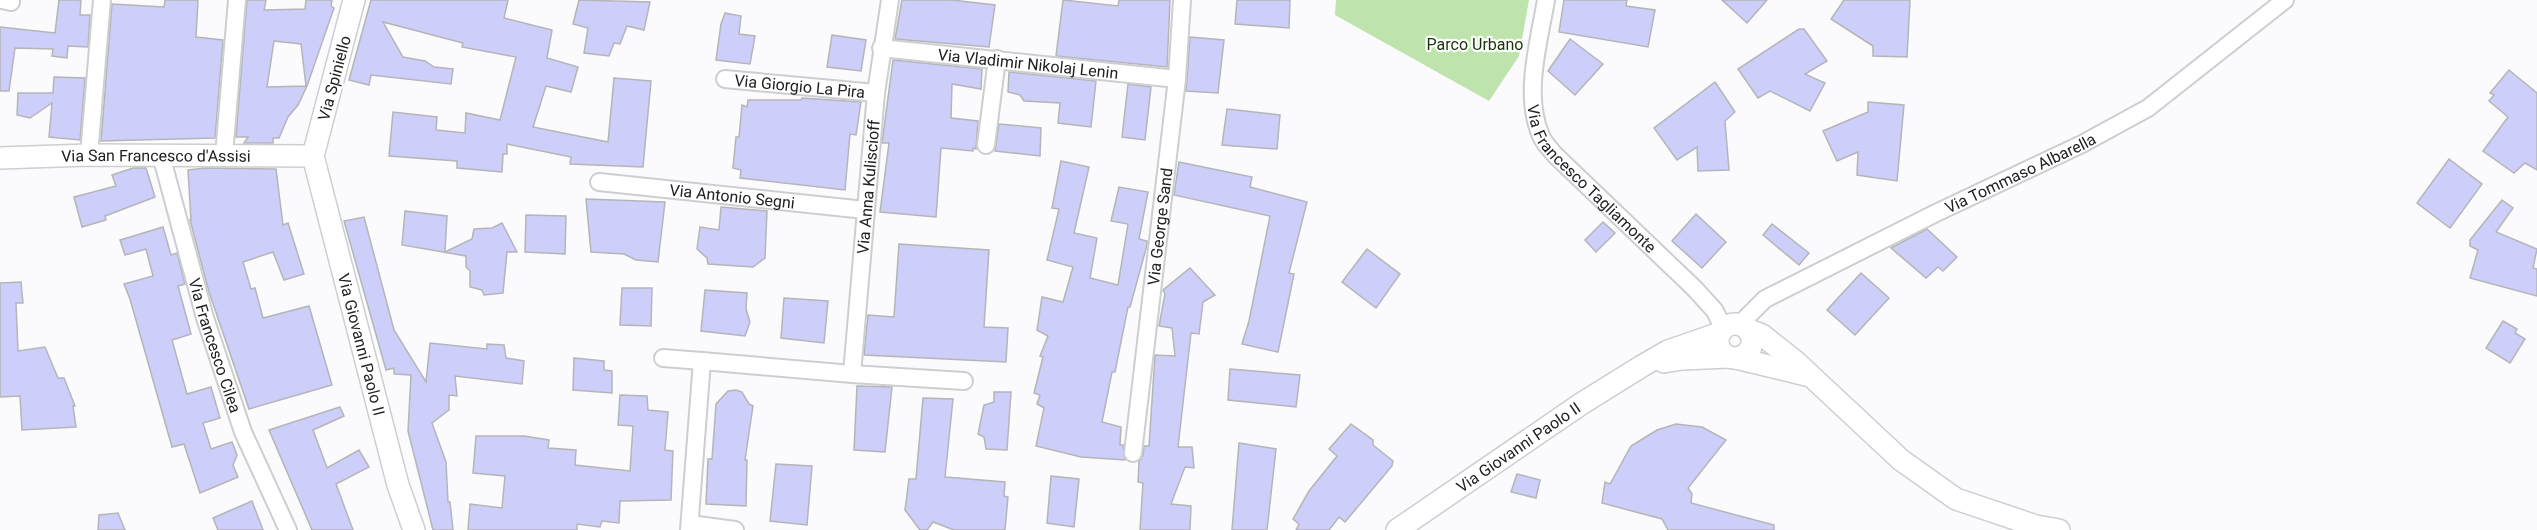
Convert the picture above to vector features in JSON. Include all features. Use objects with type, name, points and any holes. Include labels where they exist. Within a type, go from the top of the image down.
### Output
[{"type":"street","points":[[89,155],[102,0]]},
{"type":"street","points":[[224,155],[237,0]]},
{"type":"street","name":"Via Spiniello","points":[[313,156],[354,0]]},
{"type":"street","name":"Via Anna Kuliscioff","points":[[852,374],[876,93],[890,0]]},
{"type":"street","name":"Via George Sand","points":[[1133,453],[1177,79],[1182,0]]},
{"type":"street","name":"Via Francesco Tagliamonte","points":[[1546,0],[1533,103],[1542,137],[1555,155],[1694,288],[1733,329]]},
{"type":"street","name":"Via Tommaso Albarella","points":[[1733,329],[1765,299],[1936,213],[2082,144],[2148,108],[2285,0]]},
{"type":"street","name":"Via Vladimir Nikolaj Lenin","points":[[881,48],[1177,79]]},
{"type":"street","points":[[986,145],[997,59]]},
{"type":"street","name":"Via Giorgio La Pira","points":[[725,79],[876,93]]},
{"type":"street","name":"Via San Francesco d'Assisi","points":[[0,158],[89,155],[313,156]]},
{"type":"street","name":"Via Francesco Cilea","points":[[161,155],[205,318],[243,432],[288,530]]},
{"type":"street","name":"Via Giovanni Paolo II","points":[[313,156],[398,486],[414,530]]},
{"type":"street","name":"Via Antonio Segni","points":[[599,182],[865,210]]},
{"type":"street","points":[[1733,329],[1752,335],[1752,345],[1746,354],[1732,357],[1723,353],[1718,345],[1733,329]]},
{"type":"street","name":"Via Giovanni Paolo II","points":[[1397,530],[1581,404],[1642,366],[1668,351],[1733,329],[1762,335],[1815,380],[1900,460],[1956,499],[2036,526],[2059,530]]},
{"type":"street","points":[[663,357],[852,374],[964,381]]},
{"type":"street","name":"Via Giovanni Paolo II","points":[[1642,366],[1682,359],[1732,357],[1801,372],[1815,380]]},
{"type":"street","points":[[702,361],[689,527],[735,530]]},
{"type":"green space","name":"Parco Urbano","points":[[1336,0],[1529,0],[1519,56],[1489,101],[1335,15]]},
{"type":"building","points":[[59,0],[81,0],[80,15],[90,15],[88,47],[68,46],[67,58],[52,56],[53,49],[15,48],[9,91],[0,91],[0,27],[55,33]]},
{"type":"building","points":[[165,0],[198,0],[196,37],[223,40],[215,138],[101,141],[112,4],[164,7]]},
{"type":"building","points":[[247,0],[266,0],[264,10],[305,9],[306,0],[332,0],[331,6],[334,8],[307,86],[298,105],[288,117],[279,138],[273,138],[273,143],[244,143],[248,137],[236,137]],"holes":[[[274,41],[301,44],[306,86],[267,87]]]},
{"type":"building","points":[[371,0],[508,0],[504,18],[552,30],[547,58],[578,67],[571,92],[546,86],[533,127],[608,142],[614,78],[651,81],[643,167],[570,164],[571,157],[507,144],[507,154],[503,154],[502,172],[457,168],[457,161],[389,156],[393,112],[437,117],[436,130],[465,133],[466,113],[500,120],[516,57],[462,47],[463,43],[383,22],[403,57],[425,61],[434,67],[453,69],[451,84],[371,75],[369,85],[349,80]]},
{"type":"building","points":[[579,0],[650,2],[644,30],[627,26],[620,44],[614,43],[609,56],[584,53],[588,28],[573,24]]},
{"type":"building","points":[[902,0],[952,0],[995,5],[989,47],[895,39]]},
{"type":"building","points":[[1063,0],[1118,6],[1119,0],[1170,0],[1167,67],[1056,56]]},
{"type":"building","points":[[1237,0],[1290,0],[1289,28],[1235,24]]},
{"type":"building","points":[[1564,0],[1627,0],[1626,6],[1655,10],[1648,47],[1559,32]]},
{"type":"building","points":[[1722,0],[1767,0],[1747,23]]},
{"type":"building","points":[[1844,0],[1910,0],[1907,57],[1873,56],[1873,46],[1831,19]]},
{"type":"building","points":[[725,13],[741,16],[739,34],[755,36],[750,64],[716,60],[721,24]]},
{"type":"building","points":[[1799,29],[1804,29],[1827,61],[1805,74],[1825,83],[1810,111],[1770,91],[1758,98],[1738,69]]},
{"type":"building","points":[[832,35],[866,40],[861,71],[827,67]]},
{"type":"building","points":[[1190,37],[1224,40],[1218,93],[1186,91]]},
{"type":"building","points":[[1570,39],[1603,64],[1575,95],[1548,71]]},
{"type":"building","points":[[893,60],[982,69],[981,89],[952,84],[951,118],[978,121],[976,149],[973,148],[973,151],[941,148],[936,217],[880,212],[889,143],[882,143]]},
{"type":"building","points":[[2509,70],[2537,93],[2537,170],[2525,163],[2514,173],[2483,151],[2508,117],[2489,101],[2494,95],[2490,93]]},
{"type":"building","points":[[1009,72],[1096,81],[1091,127],[1058,123],[1060,103],[1024,101],[1020,95],[1008,92]]},
{"type":"building","points":[[54,77],[85,78],[80,140],[49,137],[52,103],[30,118],[17,115],[18,93],[53,93]]},
{"type":"building","points":[[1715,82],[1735,112],[1725,121],[1729,170],[1698,171],[1697,147],[1677,160],[1654,128]]},
{"type":"building","points":[[1128,84],[1151,87],[1145,140],[1122,137]]},
{"type":"building","points":[[802,98],[861,102],[856,135],[850,134],[845,190],[740,178],[741,170],[733,168],[742,105],[747,107],[748,100],[801,100]]},
{"type":"building","points":[[1868,102],[1904,105],[1897,181],[1857,175],[1858,152],[1837,161],[1823,131],[1868,112]]},
{"type":"building","points":[[1227,109],[1280,115],[1277,149],[1222,145]]},
{"type":"building","points":[[999,124],[1041,128],[1040,156],[995,151]]},
{"type":"building","points":[[2449,159],[2482,184],[2450,228],[2417,203]]},
{"type":"building","points":[[1061,161],[1089,167],[1074,233],[1097,238],[1090,278],[1118,285],[1128,224],[1111,221],[1119,187],[1148,192],[1139,239],[1147,241],[1147,245],[1130,307],[1128,307],[1102,422],[1121,427],[1120,445],[1123,445],[1125,460],[1081,457],[1036,446],[1044,408],[1037,404],[1040,395],[1034,393],[1043,357],[1040,356],[1048,336],[1037,330],[1042,297],[1063,302],[1073,267],[1047,260],[1059,209],[1052,208]]},
{"type":"building","points":[[1179,162],[1252,177],[1250,187],[1307,202],[1289,273],[1294,274],[1278,352],[1242,344],[1249,321],[1270,216],[1174,195]]},
{"type":"building","points":[[133,168],[146,168],[155,197],[105,216],[106,220],[82,227],[74,197],[116,186],[112,175]]},
{"type":"building","points":[[205,168],[276,169],[283,225],[288,223],[304,274],[284,280],[273,252],[243,262],[251,289],[255,288],[263,318],[309,306],[332,385],[249,409],[209,292],[190,220],[188,170]]},
{"type":"building","points":[[586,199],[665,202],[658,262],[636,260],[624,254],[591,252]]},
{"type":"building","points":[[2502,200],[2513,208],[2496,232],[2537,249],[2533,268],[2537,269],[2537,296],[2470,278],[2478,250],[2470,246],[2470,240]]},
{"type":"building","points":[[721,207],[767,211],[765,258],[753,267],[708,264],[707,258],[697,249],[700,227],[719,230]]},
{"type":"building","points":[[405,211],[447,216],[445,252],[472,239],[474,229],[492,228],[502,223],[517,252],[507,252],[503,293],[484,295],[482,290],[470,287],[470,271],[466,267],[466,256],[402,245]]},
{"type":"building","points":[[1696,214],[1726,242],[1702,268],[1672,241]]},
{"type":"building","points":[[526,215],[566,216],[565,254],[525,252]]},
{"type":"building","points":[[364,217],[394,330],[426,382],[430,343],[487,349],[487,344],[504,345],[506,358],[524,361],[522,384],[455,376],[457,396],[449,395],[449,410],[432,423],[446,462],[448,502],[450,502],[453,530],[433,530],[408,431],[411,375],[394,374],[394,368],[386,370],[344,221]]},
{"type":"building","points":[[1603,222],[1615,233],[1596,252],[1585,240]]},
{"type":"building","points":[[1772,224],[1809,253],[1799,265],[1763,235]]},
{"type":"building","points":[[163,227],[171,255],[177,253],[185,284],[178,286],[191,334],[172,340],[187,394],[211,387],[220,418],[203,423],[211,449],[232,442],[237,455],[233,465],[238,477],[200,493],[184,444],[172,447],[124,284],[153,276],[146,249],[125,255],[120,240]]},
{"type":"building","points":[[1927,229],[1957,257],[1943,271],[1938,267],[1926,278],[1891,248]]},
{"type":"building","points":[[899,244],[989,250],[984,327],[1008,328],[1006,362],[864,355],[868,315],[894,317]]},
{"type":"building","points":[[1367,249],[1400,274],[1376,308],[1342,282]]},
{"type":"building","points":[[1190,268],[1215,295],[1203,302],[1199,334],[1191,333],[1178,447],[1192,447],[1194,468],[1185,467],[1171,504],[1191,506],[1190,530],[1140,530],[1143,483],[1138,482],[1139,461],[1143,455],[1144,446],[1149,446],[1155,355],[1175,356],[1172,328],[1159,326],[1165,294],[1163,290]]},
{"type":"building","points":[[1861,273],[1889,298],[1855,335],[1827,310]]},
{"type":"building","points":[[21,282],[23,303],[16,303],[18,351],[45,347],[58,378],[64,378],[75,406],[73,406],[76,427],[22,430],[20,396],[0,397],[0,283]]},
{"type":"building","points":[[622,288],[652,288],[651,326],[620,325]]},
{"type":"building","points":[[705,290],[747,293],[746,309],[750,322],[745,336],[701,331]]},
{"type":"building","points":[[784,298],[828,301],[824,343],[781,338]]},
{"type":"building","points":[[2503,321],[2517,329],[2515,333],[2525,339],[2510,363],[2486,348]]},
{"type":"building","points":[[574,358],[604,361],[604,370],[612,371],[612,393],[573,390]]},
{"type":"building","points":[[1230,369],[1300,375],[1296,407],[1228,400]]},
{"type":"building","points":[[857,386],[892,387],[885,452],[854,450]]},
{"type":"building","points":[[728,391],[742,392],[749,404],[753,406],[745,460],[747,460],[746,506],[706,504],[708,459],[712,459],[716,404]]},
{"type":"building","points":[[994,392],[1011,392],[1007,450],[986,449],[984,437],[978,434],[984,405],[994,402]]},
{"type":"building","points":[[620,395],[647,396],[648,410],[668,412],[665,450],[673,451],[671,500],[620,501],[619,523],[602,521],[600,527],[577,524],[577,530],[468,530],[470,504],[502,508],[505,476],[473,473],[476,436],[524,436],[549,440],[548,448],[576,450],[575,465],[630,471],[633,426],[618,425]]},
{"type":"building","points":[[923,398],[953,399],[945,477],[1005,482],[1004,496],[1008,497],[1005,530],[954,530],[933,522],[927,530],[920,530],[905,510],[909,479],[916,479]]},
{"type":"building","points":[[340,407],[344,416],[313,430],[327,468],[359,450],[369,467],[336,484],[353,530],[312,530],[269,430]]},
{"type":"building","points":[[1351,424],[1373,440],[1373,445],[1393,461],[1392,466],[1345,522],[1339,517],[1329,530],[1296,530],[1299,524],[1293,519],[1309,491],[1337,456],[1329,449]]},
{"type":"building","points":[[1676,424],[1702,427],[1726,440],[1688,488],[1692,494],[1691,503],[1774,525],[1774,530],[1668,530],[1662,519],[1602,503],[1605,482],[1610,484],[1631,446],[1657,430]]},
{"type":"building","points":[[1239,443],[1276,449],[1267,530],[1232,530]]},
{"type":"building","points":[[776,464],[812,466],[807,525],[770,521]]},
{"type":"building","points":[[1517,474],[1540,480],[1536,498],[1511,492]]},
{"type":"building","points":[[1051,476],[1079,479],[1074,527],[1047,523]]},
{"type":"building","points":[[252,501],[263,530],[218,530],[213,518]]},
{"type":"building","points":[[118,513],[125,530],[98,530],[99,515]]}]
